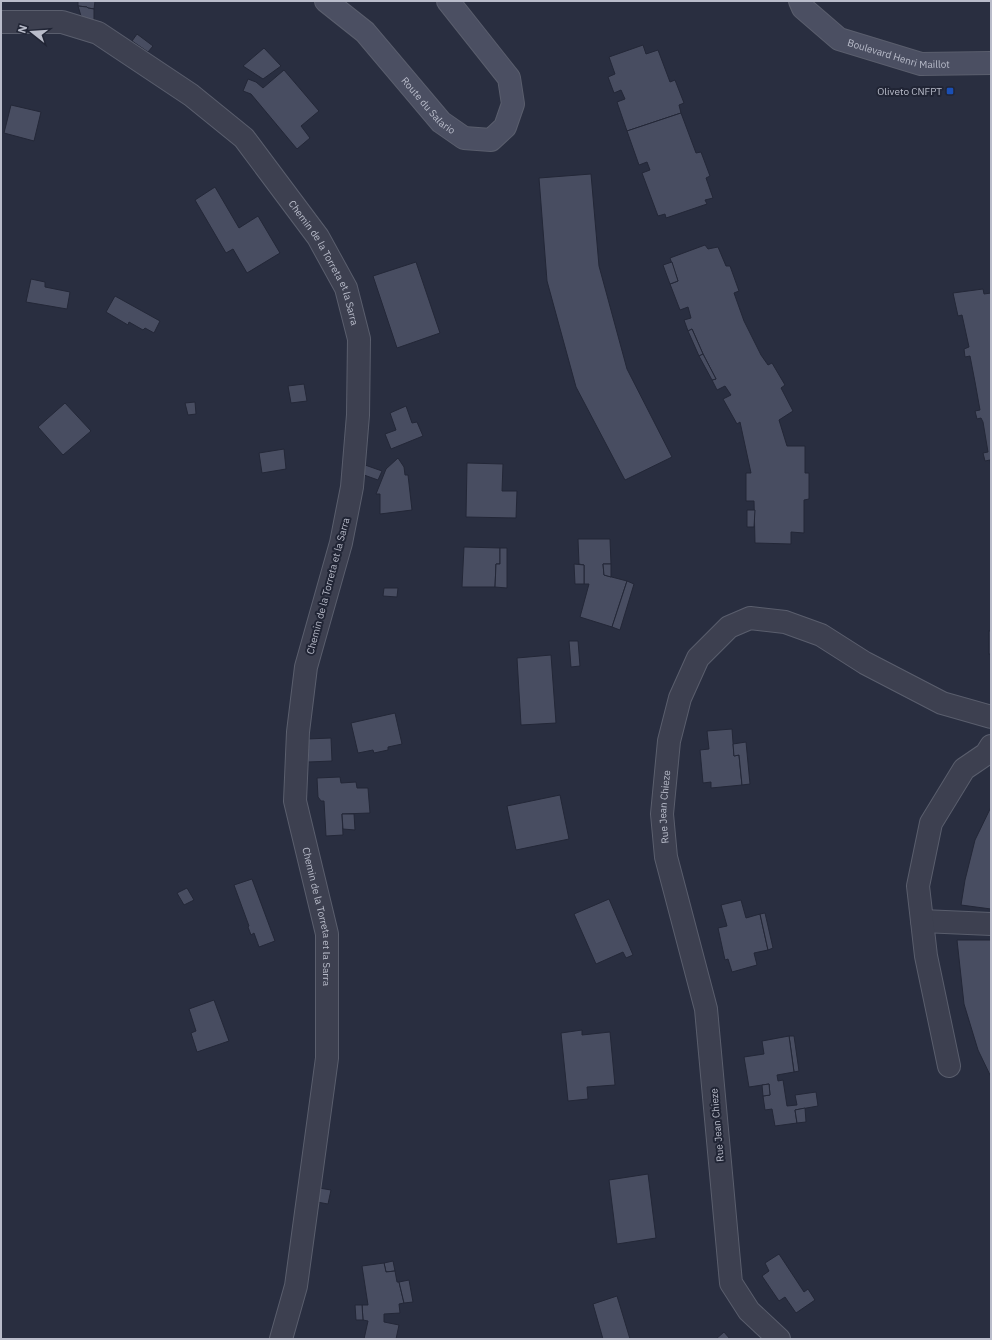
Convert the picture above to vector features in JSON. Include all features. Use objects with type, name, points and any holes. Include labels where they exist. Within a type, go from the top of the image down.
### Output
[{"type":"main road","name":"Route du Salario","points":[[326,1],[365,32],[441,122],[464,138],[491,140],[505,127],[512,104],[508,78],[448,1]]},
{"type":"main road","name":"Boulevard Henri Maillot","points":[[800,1],[803,8],[839,39],[921,64],[991,63]]},
{"type":"street","name":"Chemin de la Torreta et la Sarra","points":[[1,22],[62,22],[98,33],[191,95],[244,138],[318,237],[346,288],[359,339],[358,415],[352,487],[341,543],[306,667],[298,732],[295,801],[327,934],[328,1058],[296,1286],[281,1339]]},
{"type":"street","name":"Rue Jean Chieze","points":[[778,1339],[749,1311],[731,1283],[706,1009],[666,858],[662,814],[668,741],[680,698],[698,658],[729,627],[750,618],[785,622],[821,635],[865,663],[942,702],[991,717]]},
{"type":"street","points":[[949,1066],[926,956],[918,886],[931,823],[964,769],[986,754],[991,746]]},
{"type":"street","points":[[922,921],[991,924]]},
{"type":"building","points":[[78,1],[95,1],[94,9],[78,6]]},
{"type":"building","points":[[78,6],[94,9],[94,24],[81,16]]},
{"type":"building","points":[[137,34],[153,46],[148,52],[132,41]]},
{"type":"building","points":[[643,45],[646,54],[658,50],[670,82],[675,80],[684,103],[679,105],[681,113],[627,131],[617,102],[625,99],[621,90],[614,93],[608,77],[615,74],[609,57]]},
{"type":"building","points":[[264,48],[281,66],[263,79],[243,66]]},
{"type":"building","points":[[284,70],[319,111],[301,126],[310,138],[297,149],[251,94],[243,91],[248,79],[256,82],[263,88]]},
{"type":"building","points":[[11,105],[41,112],[34,141],[4,133]]},
{"type":"building","points":[[681,113],[696,153],[701,152],[710,176],[706,178],[713,198],[705,200],[707,204],[666,218],[665,214],[658,216],[642,173],[650,170],[647,162],[639,165],[627,131]]},
{"type":"building","points":[[591,174],[599,266],[627,369],[672,457],[625,480],[576,387],[547,281],[539,178]]},
{"type":"building","points":[[215,187],[239,228],[258,216],[280,253],[247,273],[233,249],[226,253],[195,200]]},
{"type":"building","points":[[705,245],[708,249],[718,247],[726,266],[730,266],[739,291],[734,293],[744,321],[761,355],[768,365],[772,363],[785,385],[781,388],[793,411],[779,420],[787,446],[805,446],[805,473],[809,473],[809,499],[804,500],[804,533],[791,532],[791,544],[755,543],[754,501],[746,501],[746,473],[751,473],[740,422],[737,424],[723,399],[731,395],[725,386],[717,390],[712,380],[716,379],[692,329],[688,331],[684,320],[691,318],[688,307],[680,310],[670,284],[678,281],[670,258]]},
{"type":"building","points":[[416,262],[440,333],[397,348],[373,276]]},
{"type":"building","points":[[672,262],[678,281],[670,284],[663,265]]},
{"type":"building","points":[[31,279],[45,282],[45,287],[70,292],[67,309],[26,302]]},
{"type":"building","points":[[983,289],[984,294],[991,293],[991,468],[990,460],[985,461],[983,453],[988,452],[983,422],[981,418],[977,419],[975,411],[980,410],[970,356],[965,357],[964,349],[969,347],[962,315],[958,316],[953,293]]},
{"type":"building","points":[[115,296],[160,321],[154,333],[145,328],[143,330],[129,322],[128,325],[106,312]]},
{"type":"building","points":[[692,329],[703,354],[699,356],[688,331]]},
{"type":"building","points":[[703,354],[716,379],[712,380],[699,356]]},
{"type":"building","points":[[304,384],[307,401],[291,403],[288,386]]},
{"type":"building","points":[[195,402],[196,414],[188,415],[185,403]]},
{"type":"building","points":[[65,403],[91,431],[63,455],[38,427]]},
{"type":"building","points":[[406,406],[412,423],[417,422],[423,436],[391,449],[385,434],[396,430],[390,413]]},
{"type":"building","points":[[284,449],[286,469],[262,473],[259,453]]},
{"type":"building","points":[[398,458],[404,467],[405,475],[408,475],[412,510],[380,514],[380,494],[376,494],[386,469]]},
{"type":"building","points":[[467,463],[503,464],[502,491],[517,491],[516,518],[466,517]]},
{"type":"building","points":[[365,465],[382,471],[378,480],[364,475]]},
{"type":"building","points":[[747,510],[755,510],[754,527],[747,527]]},
{"type":"building","points":[[578,539],[610,539],[611,564],[603,564],[604,575],[627,581],[612,627],[580,617],[589,584],[584,584],[584,565],[579,564]]},
{"type":"building","points":[[464,547],[500,548],[500,564],[496,564],[495,587],[462,587]]},
{"type":"building","points":[[500,548],[507,548],[507,588],[495,587],[496,564],[500,564]]},
{"type":"building","points":[[574,564],[584,565],[584,584],[575,584]]},
{"type":"building","points":[[603,564],[611,564],[611,577],[604,575]]},
{"type":"building","points":[[627,581],[634,584],[620,630],[612,627]]},
{"type":"building","points":[[384,588],[398,588],[397,597],[383,596]]},
{"type":"building","points":[[989,631],[991,631],[991,654],[989,654]]},
{"type":"building","points":[[569,641],[578,641],[580,666],[571,667]]},
{"type":"building","points":[[551,655],[556,723],[521,725],[517,658]]},
{"type":"building","points":[[395,713],[402,744],[388,747],[388,750],[374,753],[373,750],[358,753],[351,723]]},
{"type":"building","points":[[732,729],[734,756],[739,755],[742,785],[711,788],[711,782],[703,783],[700,750],[709,749],[707,731]]},
{"type":"building","points":[[331,738],[332,761],[308,762],[307,739]]},
{"type":"building","points":[[746,742],[750,784],[742,785],[739,755],[734,756],[733,744]]},
{"type":"building","points":[[340,777],[341,783],[356,782],[357,788],[368,788],[370,813],[342,814],[343,835],[326,836],[324,801],[321,801],[318,797],[317,778]]},
{"type":"building","points":[[560,795],[569,839],[516,850],[507,806]]},
{"type":"building","points":[[991,807],[991,909],[961,905],[965,880],[975,840]]},
{"type":"building","points":[[342,814],[354,814],[355,830],[343,829]]},
{"type":"building","points":[[252,879],[275,941],[259,947],[254,933],[251,935],[234,885]]},
{"type":"building","points":[[187,888],[194,900],[184,905],[177,893]]},
{"type":"building","points":[[609,899],[633,955],[626,958],[623,952],[596,964],[574,914]]},
{"type":"building","points":[[741,900],[746,918],[760,914],[768,950],[754,953],[757,965],[732,972],[728,959],[725,960],[718,928],[727,926],[721,905]]},
{"type":"building","points":[[765,913],[773,948],[768,950],[760,914]]},
{"type":"building","points":[[957,940],[991,940],[991,1077],[978,1050],[964,1004]]},
{"type":"building","points":[[214,1000],[229,1041],[197,1052],[191,1033],[196,1031],[189,1009]]},
{"type":"building","points":[[582,1030],[582,1035],[610,1032],[615,1085],[587,1087],[588,1099],[568,1101],[561,1033]]},
{"type":"building","points":[[789,1036],[794,1036],[799,1071],[794,1072]]},
{"type":"building","points":[[789,1036],[794,1072],[777,1075],[778,1081],[783,1080],[787,1106],[797,1105],[795,1095],[816,1092],[818,1106],[795,1110],[797,1123],[775,1126],[772,1109],[765,1110],[763,1096],[770,1095],[769,1084],[749,1087],[744,1057],[764,1054],[762,1041]]},
{"type":"building","points":[[769,1084],[770,1095],[763,1096],[762,1085]]},
{"type":"building","points":[[805,1108],[806,1122],[797,1123],[795,1110]]},
{"type":"building","points":[[648,1174],[656,1238],[617,1244],[609,1180]]},
{"type":"building","points":[[319,1188],[331,1190],[328,1204],[317,1202]]},
{"type":"building","points":[[779,1254],[804,1292],[808,1289],[815,1300],[796,1313],[785,1297],[779,1301],[762,1276],[769,1271],[765,1263]]},
{"type":"building","points":[[393,1261],[395,1271],[386,1272],[384,1263]]},
{"type":"building","points":[[384,1263],[386,1272],[395,1271],[404,1303],[399,1304],[400,1313],[384,1314],[384,1322],[399,1325],[396,1339],[364,1339],[368,1321],[363,1320],[362,1305],[368,1305],[362,1266]]},
{"type":"building","points":[[409,1280],[413,1302],[404,1303],[399,1282]]},
{"type":"building","points":[[617,1296],[630,1339],[603,1339],[593,1304]]},
{"type":"building","points":[[355,1305],[362,1305],[363,1320],[356,1320]]},
{"type":"building","points":[[724,1332],[730,1339],[716,1339]]},
{"type":"place","name":"Oliveto CNFPT","points":[[950,91]]}]
